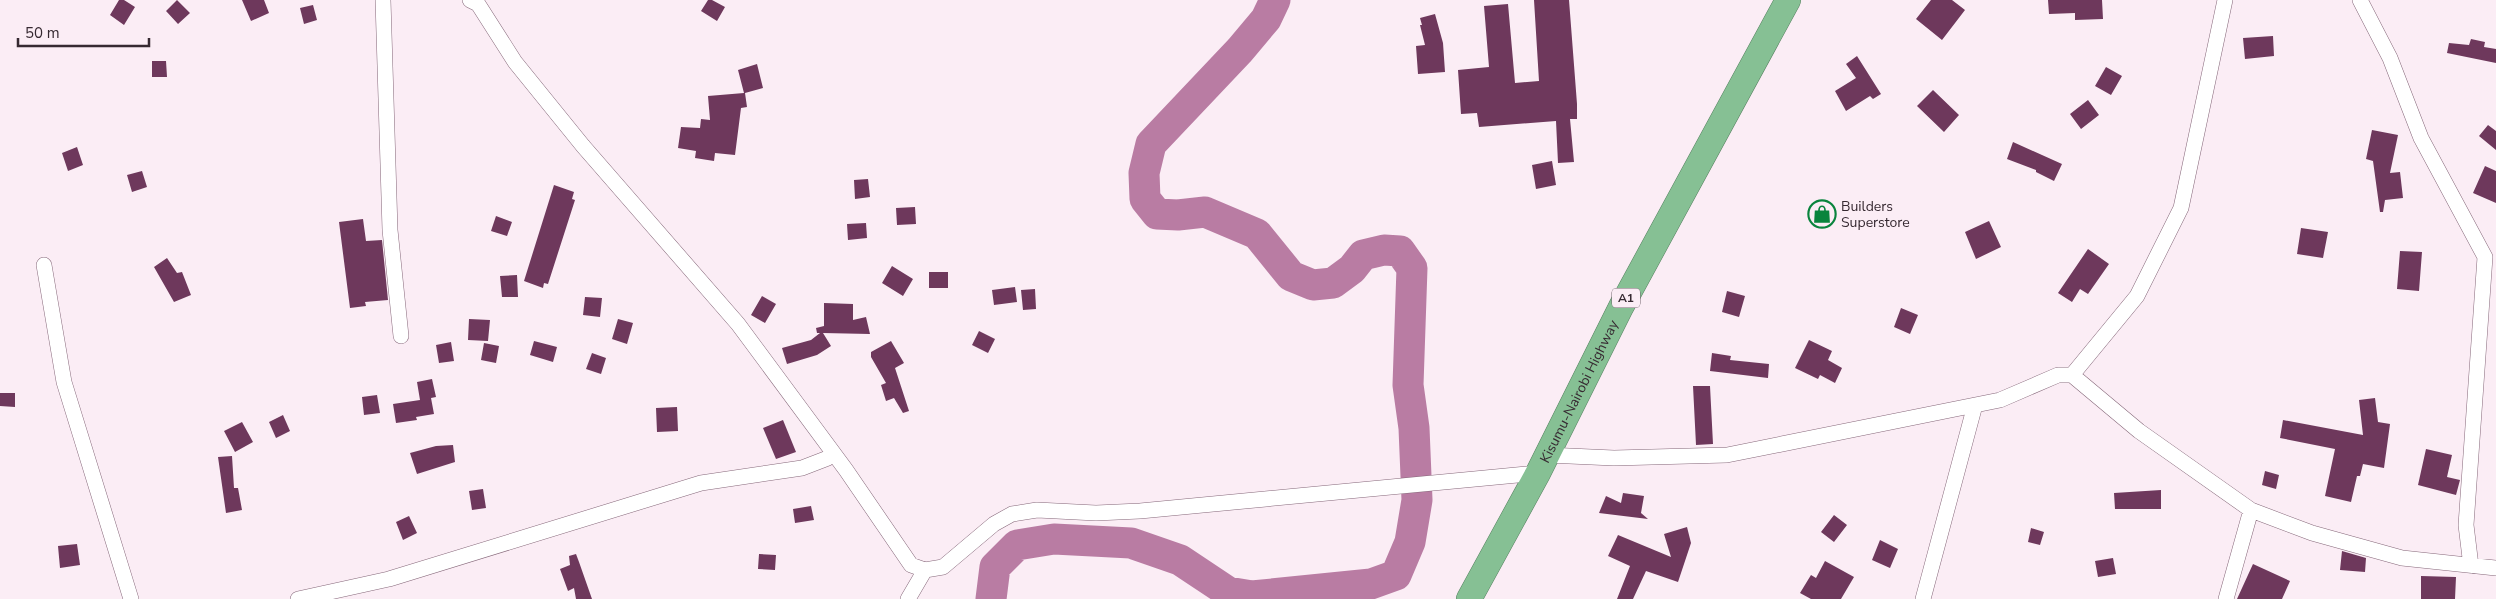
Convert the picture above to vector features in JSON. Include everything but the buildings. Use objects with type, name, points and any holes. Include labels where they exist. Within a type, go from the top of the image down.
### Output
[{"type":"highway","name":"Kisumu-Nairobi Highway","points":[[1469,599],[1542,464],[1621,307],[1788,0]]},
{"type":"street","points":[[383,0],[390,230],[401,336]]},
{"type":"street","points":[[2072,375],[2137,296],[2181,208],[2225,0]]},
{"type":"street","points":[[2360,0],[2390,58],[2421,138],[2490,256],[2466,525],[2471,566]]},
{"type":"street","points":[[474,1],[515,62],[583,146],[738,324],[846,470],[911,565],[925,570],[943,566],[994,524],[1012,514],[1037,510],[1096,513],[1140,512],[1438,482],[1542,464],[1614,458],[1728,455],[2000,400],[2058,375],[2072,375],[2139,431],[2251,510],[2312,533],[2402,558],[2496,568]]},
{"type":"street","points":[[44,265],[64,382],[131,599]]},
{"type":"street","points":[[1923,599],[1975,405]]},
{"type":"street","points":[[298,599],[389,579],[701,484],[802,468],[828,458]]},
{"type":"street","points":[[2226,599],[2251,510]]},
{"type":"street","points":[[908,599],[925,570]]},
{"type":"waterway","points":[[991,599],[995,567],[1017,545],[1054,539],[1131,543],[1180,560],[1228,592],[1252,596],[1371,584],[1396,575],[1410,542],[1417,500],[1414,428],[1408,385],[1412,268],[1400,251],[1384,250],[1363,255],[1352,269],[1333,283],[1313,285],[1291,276],[1257,234],[1205,212],[1178,215],[1157,214],[1145,199],[1144,173],[1151,144],[1240,50],[1266,19],[1275,0]]},
{"type":"place","name":"Builders Superstore","points":[[1822,214]]}]
